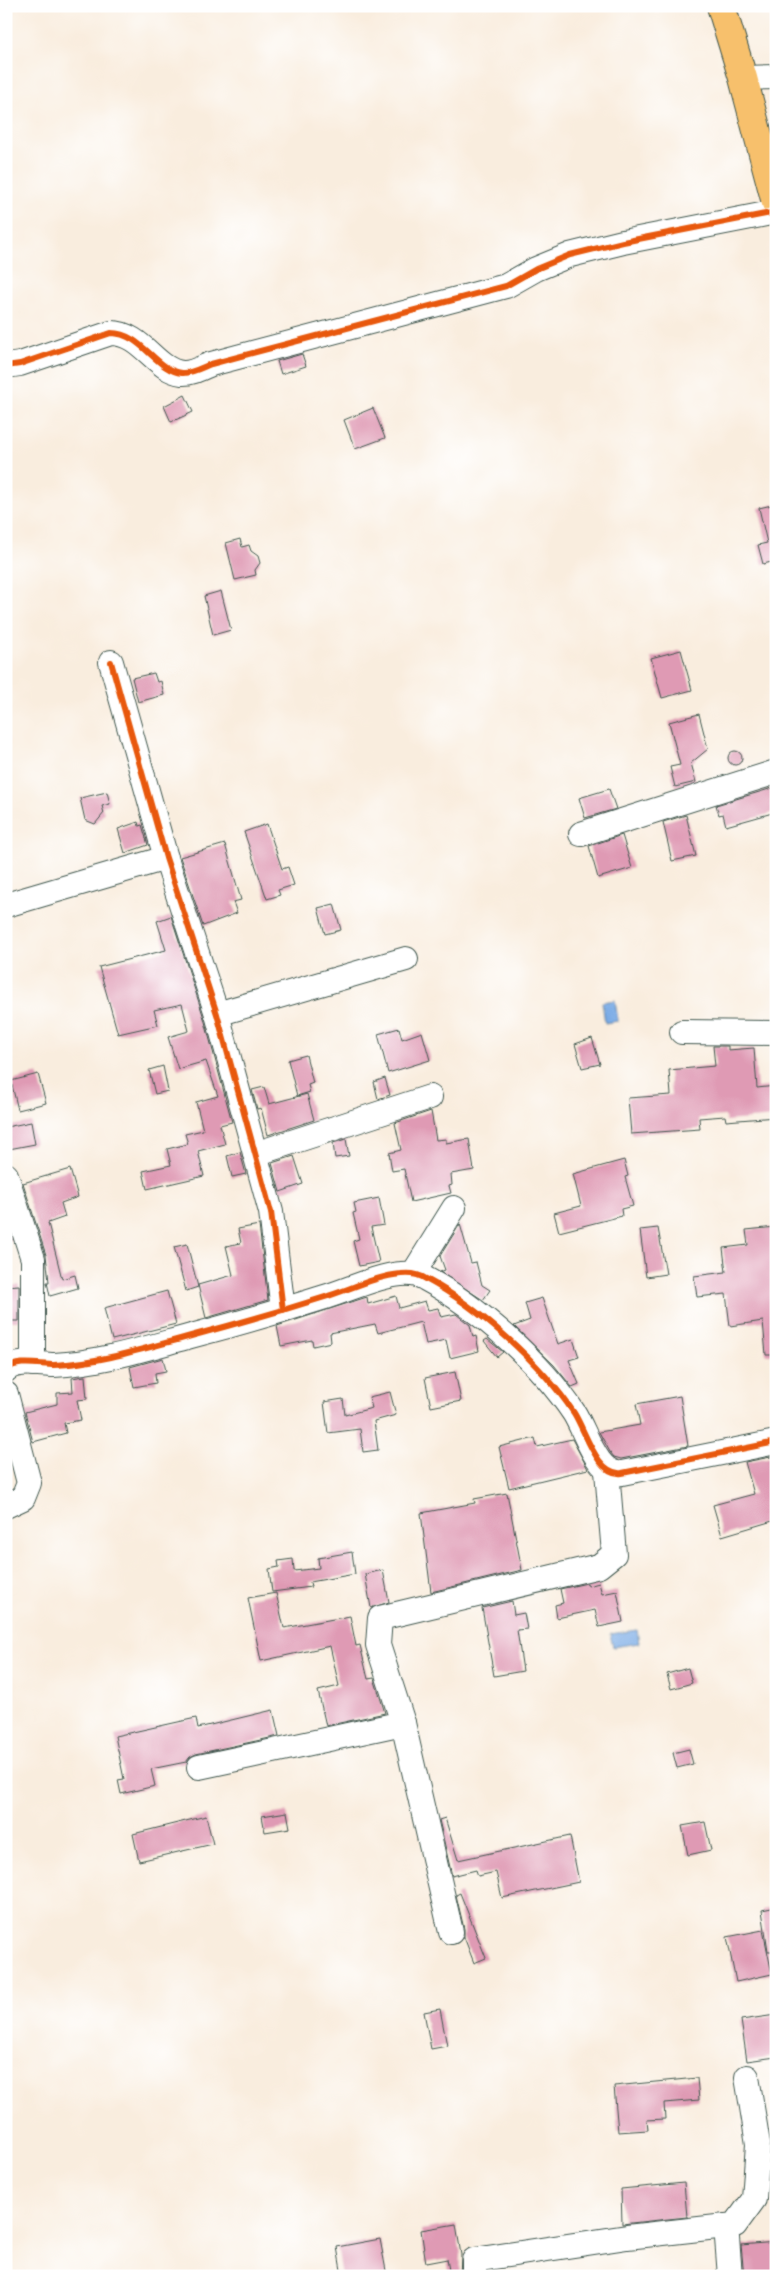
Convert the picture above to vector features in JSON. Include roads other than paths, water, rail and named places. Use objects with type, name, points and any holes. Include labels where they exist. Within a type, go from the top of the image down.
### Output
[{"type":"main road","points":[[721,6],[743,78],[776,203]]},
{"type":"street","points":[[743,78],[776,77]]},
{"type":"street","points":[[6,366],[20,364],[111,333],[121,333],[131,338],[172,370],[182,373],[220,361],[506,286],[536,268],[570,255],[623,242],[776,212]]},
{"type":"street","points":[[111,662],[166,858],[217,1014],[271,1212],[283,1310]]},
{"type":"street","points":[[581,834],[776,772]]},
{"type":"street","points":[[6,905],[166,858]]},
{"type":"street","points":[[217,1014],[406,959]]},
{"type":"street","points":[[682,1032],[776,1033]]},
{"type":"street","points":[[255,1154],[430,1097]]},
{"type":"street","points":[[6,1176],[34,1259],[34,1364]]},
{"type":"street","points":[[413,1274],[454,1208]]},
{"type":"street","points":[[6,1370],[14,1365],[54,1365],[84,1362],[129,1352],[283,1310],[393,1275],[413,1274],[426,1278],[466,1305],[506,1337],[538,1368],[575,1414],[602,1467],[607,1471],[622,1473],[776,1442]]},
{"type":"street","points":[[6,1394],[29,1482],[23,1498],[6,1506]]},
{"type":"street","points":[[451,1932],[403,1723],[378,1645],[380,1618],[599,1566],[614,1554],[607,1471]]},
{"type":"street","points":[[199,1767],[403,1723]]},
{"type":"street","points":[[474,2276],[474,2260],[627,2237],[735,2224],[754,2199],[758,2144],[746,2077]]},
{"type":"street","points":[[726,2226],[730,2276]]},
{"type":"water","points":[[615,1000],[618,1021],[605,1023],[602,1002]]},
{"type":"water","points":[[637,1630],[639,1643],[613,1647],[610,1634]]}]
